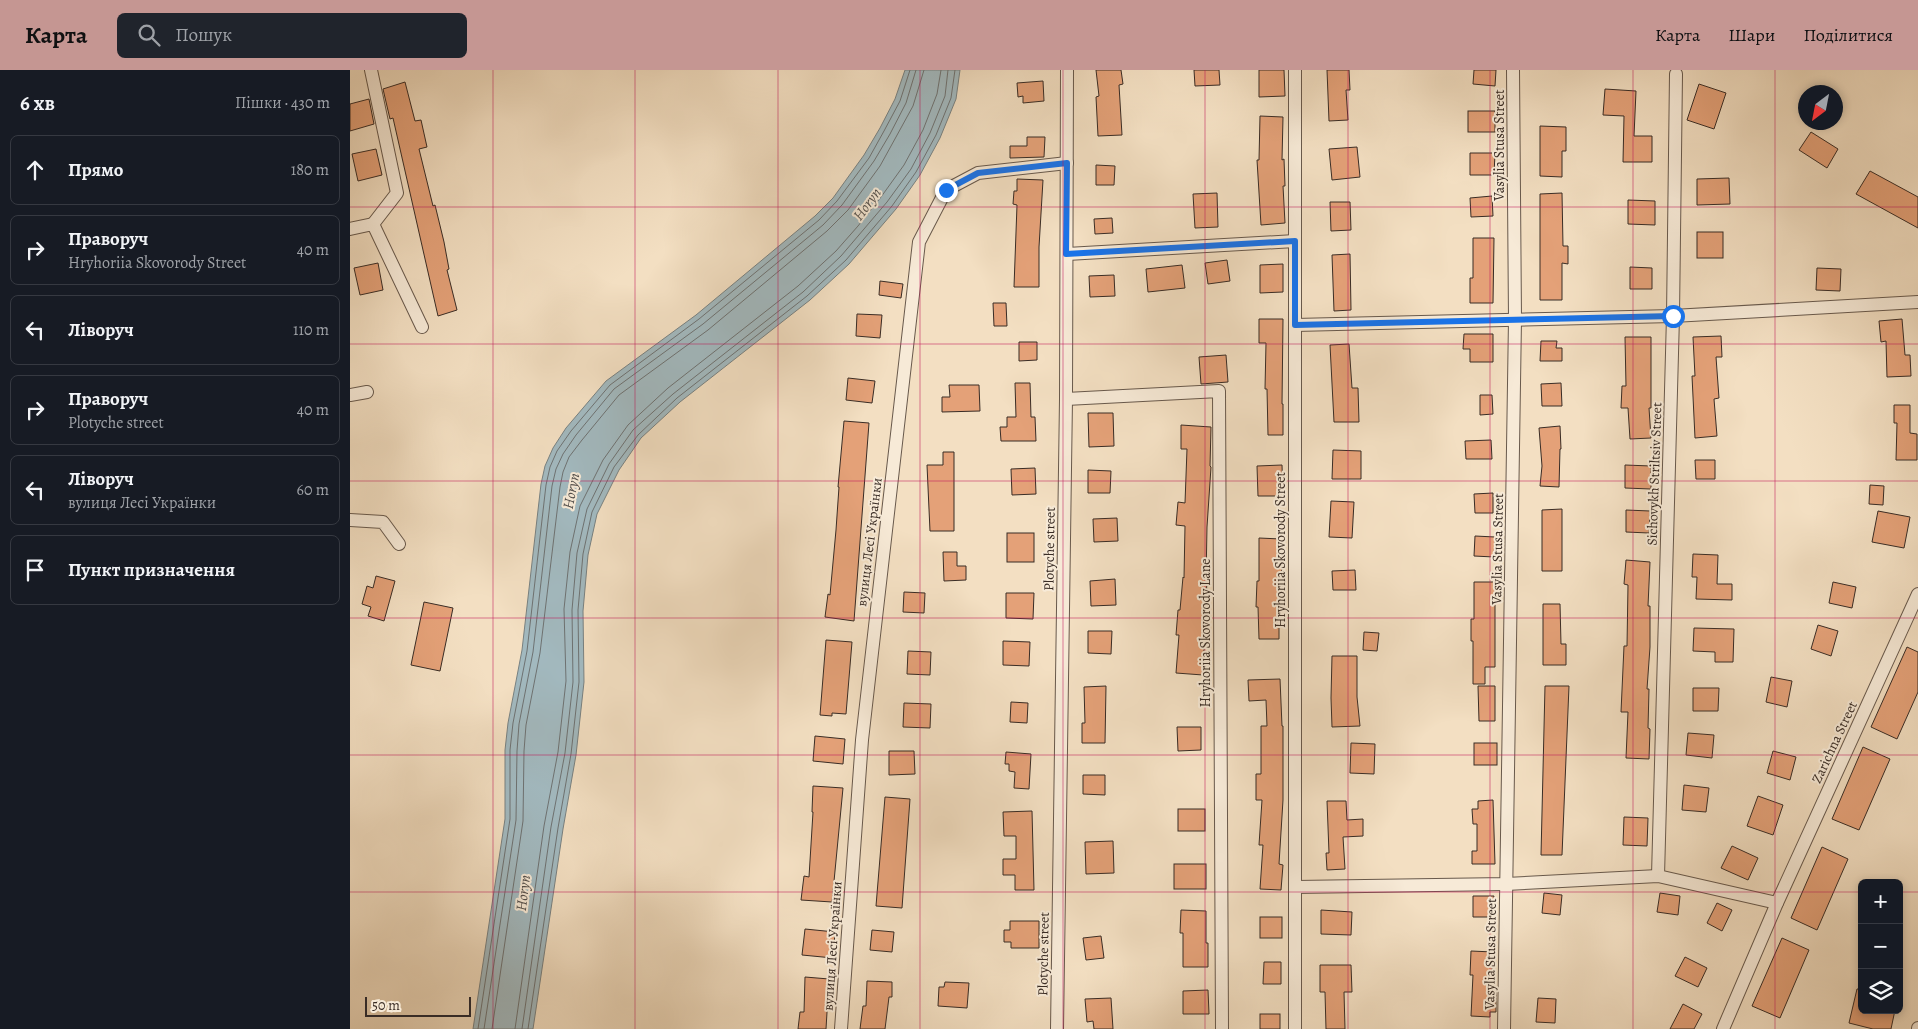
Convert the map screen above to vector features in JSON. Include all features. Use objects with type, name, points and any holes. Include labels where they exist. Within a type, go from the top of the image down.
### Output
[{"type":"street","points":[[350,229],[373,224],[397,193],[371,70]]},
{"type":"street","name":"Plotyche street","points":[[1057,1029],[1066,399],[1067,70]]},
{"type":"street","name":"Hryhoriia Skovorody Street","points":[[1295,70],[1295,1029]]},
{"type":"street","name":"Vasylia Stusa Street","points":[[1504,1029],[1515,319],[1513,70]]},
{"type":"street","name":"Sichovykh Striltsiv Street","points":[[1658,876],[1673,316],[1676,74]]},
{"type":"street","name":"вулиця Лесі Українки","points":[[841,1029],[862,740],[919,242],[946,190],[978,173],[1067,163]]},
{"type":"street","points":[[373,224],[422,327]]},
{"type":"street","points":[[1066,254],[1295,241]]},
{"type":"street","points":[[1295,325],[1673,316],[1918,302]]},
{"type":"street","name":"Hryhoriia Skovorody Lane","points":[[1066,399],[1219,391],[1222,1029]]},
{"type":"street","points":[[350,395],[367,392]]},
{"type":"street","points":[[350,520],[383,522],[399,544]]},
{"type":"street","name":"Zarichna Street","points":[[1723,1029],[1777,903],[1917,601]]},
{"type":"street","points":[[1295,887],[1506,884],[1658,876],[1777,903]]},
{"type":"water","name":"Horyn","points":[[905,70],[960,70],[956,99],[940,138],[920,175],[896,209],[849,264],[810,300],[680,402],[641,438],[619,470],[597,514],[588,555],[583,611],[584,682],[576,755],[533,1029],[473,1029],[505,819],[505,750],[508,723],[522,650],[541,484],[545,466],[553,448],[566,428],[606,381],[696,315],[815,216],[833,198],[864,155],[880,128],[895,99]]},
{"type":"building","points":[[1096,70],[1121,70],[1123,84],[1119,85],[1122,135],[1098,136],[1096,97],[1099,96]]},
{"type":"building","points":[[1194,70],[1219,70],[1220,85],[1195,86]]},
{"type":"building","points":[[1259,70],[1284,70],[1285,96],[1259,97]]},
{"type":"building","points":[[1327,70],[1349,70],[1350,90],[1346,90],[1348,120],[1329,121]]},
{"type":"building","points":[[1474,70],[1496,70],[1495,86],[1473,84]]},
{"type":"building","points":[[1043,81],[1044,101],[1023,103],[1023,96],[1018,97],[1017,83]]},
{"type":"building","points":[[405,82],[415,121],[421,120],[427,147],[419,149],[444,242],[449,269],[447,270],[457,310],[438,316],[393,118],[390,119],[383,89]]},
{"type":"building","points":[[1699,84],[1726,93],[1714,129],[1687,120]]},
{"type":"building","points":[[1605,89],[1636,91],[1634,136],[1652,136],[1652,162],[1623,162],[1624,116],[1603,115]]},
{"type":"building","points":[[369,99],[374,124],[350,131],[350,104]]},
{"type":"building","points":[[1468,111],[1495,111],[1495,132],[1468,132]]},
{"type":"building","points":[[1260,116],[1283,117],[1282,160],[1284,159],[1285,223],[1261,225],[1257,160],[1259,160]]},
{"type":"building","points":[[1540,126],[1566,127],[1566,151],[1562,151],[1562,177],[1540,176]]},
{"type":"building","points":[[1811,132],[1838,149],[1827,168],[1799,150]]},
{"type":"building","points":[[1027,137],[1045,137],[1044,157],[1010,158],[1010,146],[1027,146]]},
{"type":"building","points":[[1357,147],[1360,177],[1332,180],[1329,149]]},
{"type":"building","points":[[376,149],[382,175],[358,181],[352,154]]},
{"type":"building","points":[[1470,153],[1495,153],[1494,175],[1470,175]]},
{"type":"building","points":[[1096,165],[1115,166],[1114,185],[1096,185]]},
{"type":"building","points":[[1870,171],[1918,197],[1918,228],[1856,194]]},
{"type":"building","points":[[1729,178],[1730,204],[1697,205],[1697,179]]},
{"type":"building","points":[[1017,179],[1043,180],[1039,287],[1014,287],[1017,205],[1013,204],[1014,191],[1017,191]]},
{"type":"building","points":[[1217,193],[1218,227],[1195,228],[1193,194]]},
{"type":"building","points":[[1562,193],[1563,246],[1568,246],[1568,264],[1562,263],[1562,300],[1540,300],[1540,194]]},
{"type":"building","points":[[1492,196],[1493,216],[1471,217],[1470,198]]},
{"type":"building","points":[[1628,200],[1655,201],[1655,225],[1628,224]]},
{"type":"building","points":[[1330,202],[1350,202],[1351,230],[1331,231]]},
{"type":"building","points":[[1112,218],[1113,233],[1095,234],[1094,219]]},
{"type":"building","points":[[1697,232],[1723,232],[1723,258],[1697,258]]},
{"type":"building","points":[[1473,238],[1494,238],[1493,303],[1470,303],[1470,278],[1473,278]]},
{"type":"building","points":[[1350,254],[1351,310],[1334,311],[1332,255]]},
{"type":"building","points":[[1227,260],[1230,281],[1208,284],[1205,263]]},
{"type":"building","points":[[378,263],[383,290],[360,295],[354,268]]},
{"type":"building","points":[[1283,264],[1283,292],[1260,293],[1260,265]]},
{"type":"building","points":[[1182,265],[1185,288],[1148,292],[1146,269]]},
{"type":"building","points":[[1630,267],[1652,268],[1652,289],[1630,289]]},
{"type":"building","points":[[1817,268],[1841,269],[1840,291],[1816,290]]},
{"type":"building","points":[[1114,275],[1115,296],[1090,297],[1089,276]]},
{"type":"building","points":[[880,281],[903,284],[901,298],[879,295]]},
{"type":"building","points":[[993,303],[1006,303],[1007,326],[994,326]]},
{"type":"building","points":[[857,314],[882,315],[880,338],[856,336]]},
{"type":"building","points":[[1259,319],[1283,319],[1283,435],[1268,435],[1267,389],[1265,389],[1266,343],[1259,343]]},
{"type":"building","points":[[1902,319],[1905,355],[1910,355],[1911,376],[1887,377],[1886,341],[1881,342],[1879,321]]},
{"type":"building","points":[[1464,334],[1493,334],[1493,362],[1470,362],[1470,349],[1463,349]]},
{"type":"building","points":[[1721,336],[1722,357],[1716,357],[1719,398],[1714,399],[1717,436],[1695,438],[1692,376],[1695,376],[1693,337]]},
{"type":"building","points":[[1625,337],[1651,337],[1651,408],[1649,408],[1651,438],[1630,439],[1628,408],[1621,408],[1622,386],[1626,386]]},
{"type":"building","points":[[1541,341],[1557,341],[1556,348],[1562,348],[1562,361],[1540,361]]},
{"type":"building","points":[[1019,342],[1037,342],[1037,360],[1019,361]]},
{"type":"building","points":[[1349,344],[1352,388],[1358,388],[1359,422],[1334,422],[1330,345]]},
{"type":"building","points":[[1226,355],[1228,382],[1201,384],[1199,357]]},
{"type":"building","points":[[848,378],[875,381],[872,403],[846,400]]},
{"type":"building","points":[[1015,383],[1030,383],[1031,417],[1035,417],[1036,441],[1001,441],[1000,427],[1007,427],[1007,417],[1016,417]]},
{"type":"building","points":[[1561,383],[1562,406],[1542,406],[1541,384]]},
{"type":"building","points":[[949,385],[979,385],[980,411],[942,412],[942,397],[950,397]]},
{"type":"building","points":[[1480,395],[1492,395],[1493,414],[1480,415]]},
{"type":"building","points":[[1894,405],[1910,405],[1910,433],[1917,434],[1917,460],[1896,460],[1897,423],[1894,423]]},
{"type":"building","points":[[1088,413],[1113,413],[1114,446],[1089,447]]},
{"type":"building","points":[[844,421],[869,423],[854,621],[825,617],[828,594],[830,595]]},
{"type":"building","points":[[1181,425],[1211,427],[1203,675],[1176,673],[1179,635],[1176,635],[1184,578],[1185,526],[1176,525],[1178,502],[1185,503],[1187,449],[1181,449]]},
{"type":"building","points":[[1560,426],[1559,487],[1540,486],[1542,466],[1539,428]]},
{"type":"building","points":[[1491,440],[1492,459],[1466,459],[1465,441]]},
{"type":"building","points":[[1333,450],[1361,451],[1361,479],[1332,479]]},
{"type":"building","points":[[943,452],[954,452],[954,531],[930,531],[927,465],[943,465]]},
{"type":"building","points":[[1695,460],[1715,460],[1715,479],[1696,479]]},
{"type":"building","points":[[1282,465],[1283,496],[1258,496],[1257,466]]},
{"type":"building","points":[[1625,465],[1651,466],[1651,489],[1625,488]]},
{"type":"building","points":[[1035,468],[1036,494],[1012,495],[1011,469]]},
{"type":"building","points":[[1088,470],[1111,471],[1110,493],[1088,493]]},
{"type":"building","points":[[1870,485],[1884,486],[1883,505],[1869,504]]},
{"type":"building","points":[[1493,493],[1493,513],[1475,513],[1474,494]]},
{"type":"building","points":[[1331,501],[1354,502],[1352,538],[1329,537]]},
{"type":"building","points":[[1562,509],[1562,571],[1542,571],[1542,510]]},
{"type":"building","points":[[1626,510],[1650,511],[1649,533],[1626,532]]},
{"type":"building","points":[[1878,511],[1910,517],[1904,548],[1872,542]]},
{"type":"building","points":[[1117,518],[1118,541],[1094,542],[1093,519]]},
{"type":"building","points":[[1007,533],[1034,533],[1034,562],[1007,562]]},
{"type":"building","points":[[1475,536],[1495,537],[1494,557],[1474,556]]},
{"type":"building","points":[[1259,538],[1281,539],[1282,582],[1281,607],[1279,607],[1279,639],[1259,639],[1258,607],[1256,607],[1257,581],[1259,581]]},
{"type":"building","points":[[943,552],[957,552],[957,566],[966,566],[966,580],[944,581]]},
{"type":"building","points":[[1693,554],[1718,555],[1717,584],[1732,584],[1732,600],[1696,599],[1697,577],[1692,577]]},
{"type":"building","points":[[1626,560],[1650,562],[1648,606],[1650,606],[1650,647],[1647,689],[1649,689],[1649,759],[1626,758],[1628,712],[1621,712],[1624,646],[1627,646],[1628,585],[1624,584]]},
{"type":"building","points":[[1355,570],[1356,590],[1333,590],[1332,571]]},
{"type":"building","points":[[376,576],[395,581],[384,621],[368,616],[371,607],[362,604],[367,586],[373,588]]},
{"type":"building","points":[[1115,579],[1116,605],[1091,606],[1090,581]]},
{"type":"building","points":[[1474,582],[1495,582],[1495,667],[1485,667],[1485,684],[1473,684],[1471,619],[1474,619]]},
{"type":"building","points":[[1833,582],[1856,587],[1852,608],[1829,603]]},
{"type":"building","points":[[904,592],[925,593],[924,613],[903,612]]},
{"type":"building","points":[[1006,593],[1034,593],[1033,619],[1006,618]]},
{"type":"building","points":[[424,602],[453,608],[440,671],[411,665]]},
{"type":"building","points":[[1543,604],[1560,604],[1561,644],[1566,644],[1566,665],[1543,665]]},
{"type":"building","points":[[1818,625],[1838,631],[1831,656],[1811,649]]},
{"type":"building","points":[[1694,628],[1734,629],[1733,662],[1715,662],[1715,652],[1693,651]]},
{"type":"building","points":[[1088,631],[1112,631],[1111,654],[1088,653]]},
{"type":"building","points":[[1364,632],[1379,633],[1377,651],[1363,650]]},
{"type":"building","points":[[826,640],[852,642],[846,714],[832,713],[832,716],[820,715]]},
{"type":"building","points":[[1003,641],[1030,642],[1029,666],[1003,665]]},
{"type":"building","points":[[1907,647],[1918,652],[1918,692],[1897,739],[1871,727]]},
{"type":"building","points":[[908,651],[931,652],[930,675],[907,674]]},
{"type":"building","points":[[1332,656],[1357,656],[1357,697],[1360,726],[1332,727]]},
{"type":"building","points":[[1771,677],[1792,681],[1787,707],[1766,702]]},
{"type":"building","points":[[1280,679],[1283,726],[1283,800],[1279,864],[1283,865],[1281,890],[1260,889],[1263,845],[1259,845],[1262,800],[1256,800],[1256,774],[1261,774],[1261,726],[1267,726],[1266,700],[1249,701],[1248,680]]},
{"type":"building","points":[[1106,686],[1105,743],[1082,743],[1082,723],[1085,723],[1084,687]]},
{"type":"building","points":[[1478,686],[1495,686],[1495,721],[1479,721]]},
{"type":"building","points":[[1545,686],[1569,686],[1562,855],[1541,855]]},
{"type":"building","points":[[1693,688],[1719,688],[1718,711],[1693,711]]},
{"type":"building","points":[[1011,702],[1028,703],[1027,723],[1010,722]]},
{"type":"building","points":[[904,703],[931,704],[930,728],[903,727]]},
{"type":"building","points":[[1177,727],[1201,727],[1201,750],[1178,751]]},
{"type":"building","points":[[1688,733],[1714,735],[1712,758],[1686,755]]},
{"type":"building","points":[[815,736],[845,739],[843,764],[813,761]]},
{"type":"building","points":[[1351,743],[1375,744],[1374,774],[1350,773]]},
{"type":"building","points":[[1474,743],[1497,743],[1497,765],[1474,765]]},
{"type":"building","points":[[1863,747],[1890,759],[1859,830],[1832,819]]},
{"type":"building","points":[[889,751],[914,751],[915,774],[889,775]]},
{"type":"building","points":[[1773,751],[1796,757],[1790,780],[1767,773]]},
{"type":"building","points":[[1006,752],[1031,754],[1029,789],[1014,788],[1015,772],[1009,771],[1009,764],[1005,764]]},
{"type":"building","points":[[1083,775],[1105,775],[1105,795],[1083,794]]},
{"type":"building","points":[[1684,785],[1709,788],[1706,812],[1682,810]]},
{"type":"building","points":[[813,786],[843,788],[832,902],[801,900],[804,876],[809,877]]},
{"type":"building","points":[[1758,796],[1783,805],[1773,835],[1747,826]]},
{"type":"building","points":[[885,797],[910,799],[902,908],[876,906]]},
{"type":"building","points":[[1493,800],[1495,864],[1472,864],[1472,851],[1477,851],[1477,824],[1473,824],[1472,809],[1478,809],[1478,801]]},
{"type":"building","points":[[1327,801],[1346,801],[1347,820],[1363,819],[1363,836],[1343,837],[1345,869],[1327,870],[1326,853],[1329,853]]},
{"type":"building","points":[[1178,809],[1205,809],[1205,831],[1178,831]]},
{"type":"building","points":[[1032,811],[1034,890],[1015,890],[1015,875],[1003,875],[1003,859],[1016,859],[1016,836],[1004,836],[1003,812]]},
{"type":"building","points":[[1624,817],[1648,818],[1647,846],[1623,845]]},
{"type":"building","points":[[1113,841],[1114,873],[1086,874],[1085,842]]},
{"type":"building","points":[[1732,846],[1758,858],[1748,880],[1721,868]]},
{"type":"building","points":[[1822,847],[1848,859],[1817,930],[1791,918]]},
{"type":"building","points":[[1174,864],[1206,864],[1206,889],[1174,889]]},
{"type":"building","points":[[1544,893],[1562,895],[1560,915],[1542,913]]},
{"type":"building","points":[[1660,893],[1680,896],[1678,915],[1657,912]]},
{"type":"building","points":[[1473,896],[1494,896],[1493,917],[1473,917]]},
{"type":"building","points":[[1717,903],[1732,910],[1722,931],[1707,923]]},
{"type":"building","points":[[1181,910],[1206,911],[1208,967],[1183,967],[1183,933],[1180,933]]},
{"type":"building","points":[[1321,910],[1352,912],[1351,935],[1321,934]]},
{"type":"building","points":[[1260,917],[1282,917],[1282,938],[1260,938]]},
{"type":"building","points":[[1010,921],[1039,921],[1039,948],[1011,948],[1011,942],[1004,942],[1004,930],[1010,930]]},
{"type":"building","points":[[805,929],[835,932],[833,958],[802,955]]},
{"type":"building","points":[[872,930],[894,932],[892,952],[870,950]]},
{"type":"building","points":[[1101,936],[1104,958],[1086,960],[1083,938]]},
{"type":"building","points":[[1782,938],[1809,950],[1780,1018],[1752,1006]]},
{"type":"building","points":[[1471,951],[1493,952],[1491,992],[1496,992],[1496,1012],[1490,1012],[1490,1017],[1471,1016],[1473,975],[1470,975]]},
{"type":"building","points":[[1685,957],[1707,968],[1698,987],[1675,976]]},
{"type":"building","points":[[1264,962],[1281,962],[1281,984],[1263,984]]},
{"type":"building","points":[[1320,965],[1351,965],[1352,992],[1344,992],[1345,1029],[1326,1029],[1325,992],[1320,992]]},
{"type":"building","points":[[805,977],[829,979],[826,1029],[798,1029],[800,1012],[804,1012]]},
{"type":"building","points":[[867,981],[892,982],[892,997],[889,997],[885,1029],[860,1029],[863,1006],[866,1006]]},
{"type":"building","points":[[945,982],[969,983],[967,1008],[938,1006],[939,987],[944,987]]},
{"type":"building","points":[[1857,989],[1858,1014],[1894,1014],[1891,1029],[1873,1029],[1849,1023]]},
{"type":"building","points":[[1208,990],[1209,1014],[1183,1014],[1183,991]]},
{"type":"building","points":[[1111,998],[1113,1029],[1094,1029],[1093,1021],[1087,1022],[1085,999]]},
{"type":"building","points":[[1538,998],[1556,999],[1555,1023],[1536,1022]]},
{"type":"building","points":[[1683,1004],[1702,1014],[1694,1029],[1670,1029]]},
{"type":"building","points":[[1260,1014],[1280,1014],[1280,1029],[1260,1029]]},
{"type":"route","points":[[946,190],[978,173],[1067,163],[1066,254],[1295,241],[1295,325],[1673,316]]}]
